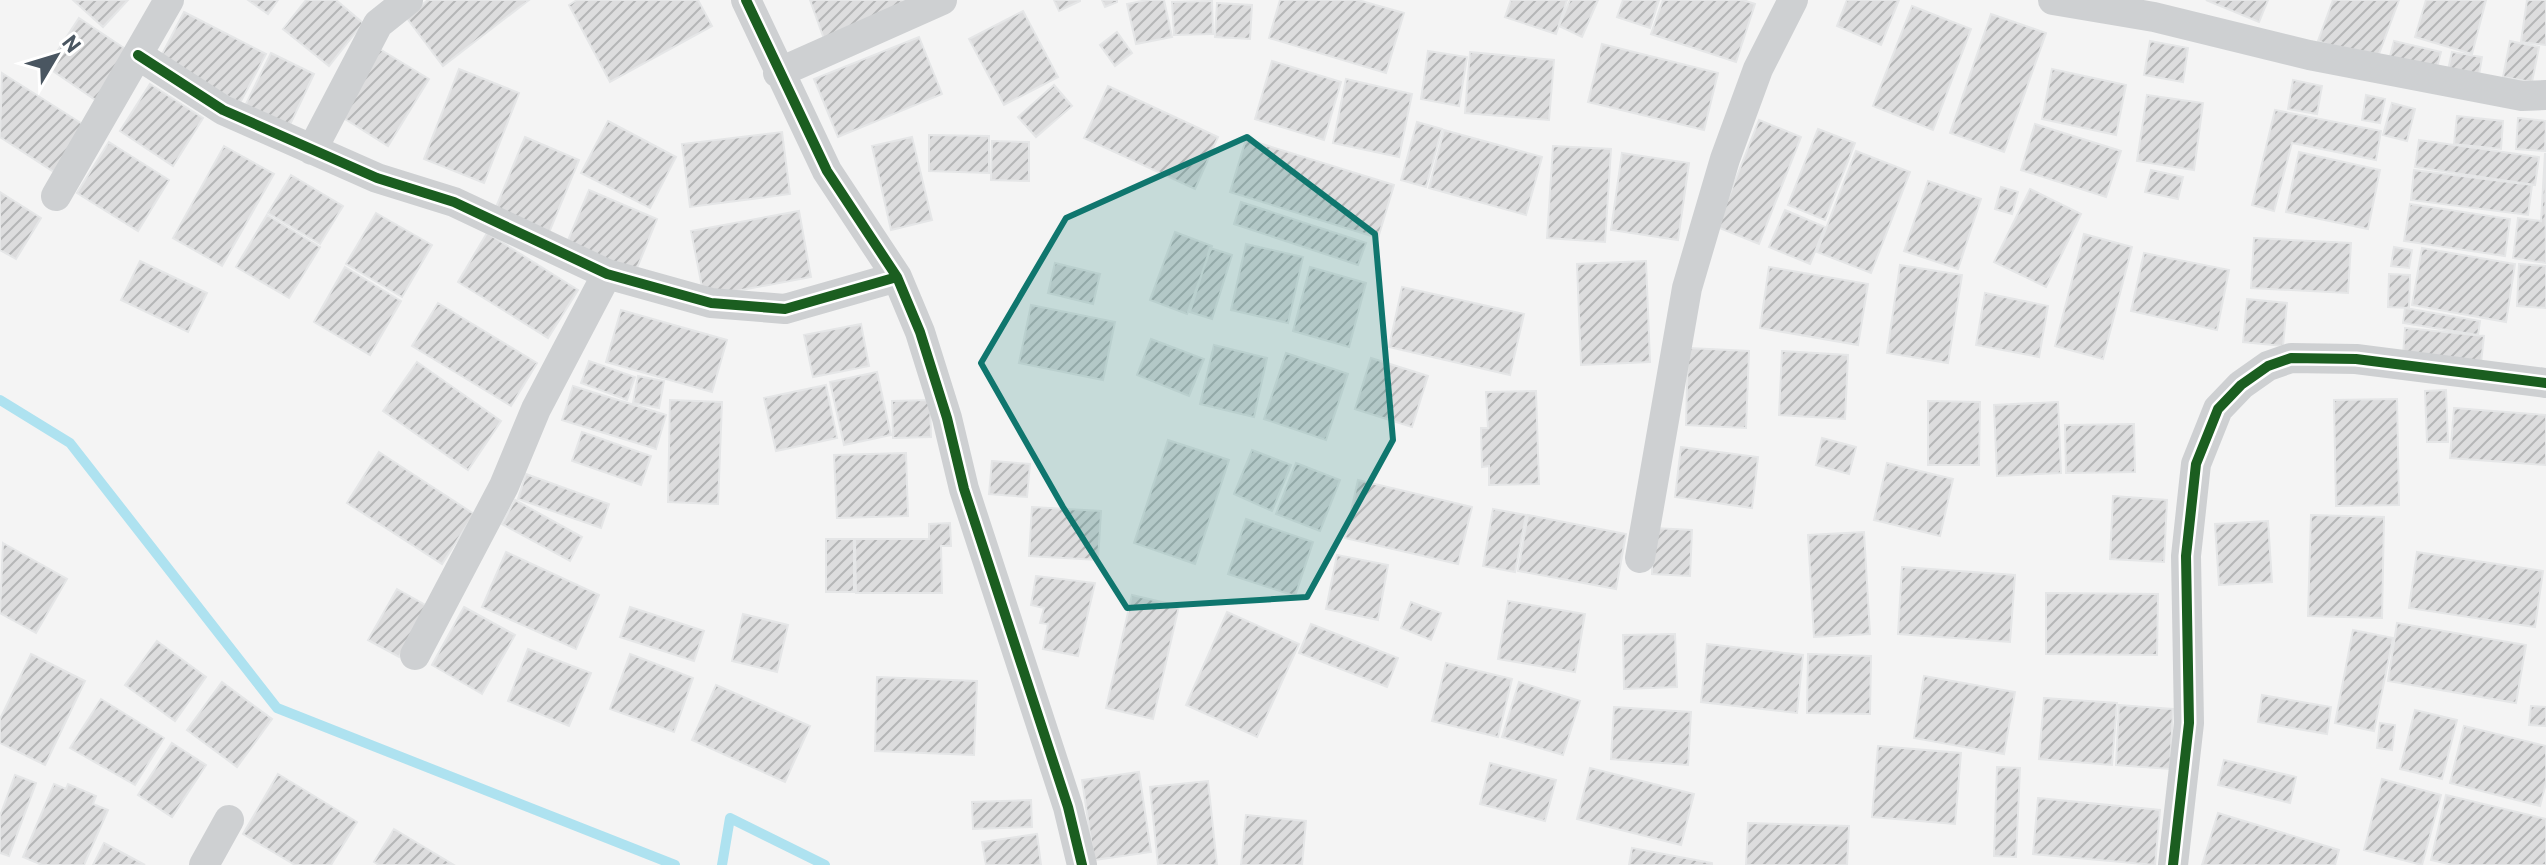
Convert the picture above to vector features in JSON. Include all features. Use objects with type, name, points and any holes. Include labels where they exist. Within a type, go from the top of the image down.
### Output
[{"type":"street","points":[[56,196],[169,0]]},
{"type":"street","points":[[312,150],[378,24],[408,0]]},
{"type":"street","points":[[746,0],[827,171],[897,277],[920,332],[964,489],[1068,807],[1082,865]]},
{"type":"street","points":[[778,73],[942,0]]},
{"type":"street","points":[[1640,558],[1687,288],[1725,159],[1758,69],[1793,0]]},
{"type":"street","points":[[2053,0],[2154,17],[2309,55],[2522,96],[2546,95]]},
{"type":"street","points":[[138,55],[223,110],[377,178],[454,202],[607,274],[711,303],[785,309],[897,277]]},
{"type":"street","points":[[415,655],[504,486],[536,409],[607,274]]},
{"type":"street","points":[[2173,865],[2189,723],[2186,556],[2196,464],[2218,409],[2241,385],[2268,366],[2291,358],[2356,359],[2546,383]]},
{"type":"street","points":[[204,865],[229,820]]},
{"type":"highlighted area","points":[[1247,137],[1375,234],[1393,440],[1307,597],[1127,608],[1063,507],[981,363],[1066,218]]},
{"type":"building","points":[[73,0],[128,0],[103,27]]},
{"type":"building","points":[[248,0],[278,0],[268,14]]},
{"type":"building","points":[[306,0],[336,0],[363,23],[329,66],[283,29]]},
{"type":"building","points":[[428,0],[529,0],[443,66],[406,17]]},
{"type":"building","points":[[577,0],[698,0],[712,26],[610,82],[569,5]]},
{"type":"building","points":[[810,0],[909,0],[824,39]]},
{"type":"building","points":[[1054,0],[1080,0],[1080,1],[1059,11]]},
{"type":"building","points":[[1102,0],[1117,0],[1117,2],[1105,7]]},
{"type":"building","points":[[1164,0],[1172,37],[1136,44],[1127,4]]},
{"type":"building","points":[[1280,0],[1358,0],[1404,13],[1386,73],[1269,38]]},
{"type":"building","points":[[1511,0],[1567,0],[1556,34],[1505,17]]},
{"type":"building","points":[[1570,0],[1598,0],[1582,37],[1559,26]]},
{"type":"building","points":[[1623,0],[1659,0],[1650,28],[1617,17]]},
{"type":"building","points":[[1663,0],[1743,0],[1755,4],[1736,62],[1651,34]]},
{"type":"building","points":[[1847,0],[1899,0],[1881,45],[1837,26]]},
{"type":"building","points":[[2206,0],[2268,0],[2259,22]]},
{"type":"building","points":[[2333,0],[2399,0],[2376,62],[2318,41]]},
{"type":"building","points":[[2426,0],[2486,0],[2472,54],[2415,37]]},
{"type":"building","points":[[2527,0],[2546,0],[2546,45],[2521,42]]},
{"type":"building","points":[[1212,1],[1213,34],[1174,35],[1172,2]]},
{"type":"building","points":[[1217,3],[1252,5],[1250,39],[1215,37]]},
{"type":"building","points":[[1912,6],[1971,29],[1933,130],[1873,106]]},
{"type":"building","points":[[1023,11],[1058,77],[1004,105],[969,39]]},
{"type":"building","points":[[184,12],[266,54],[240,103],[159,60]]},
{"type":"building","points":[[1991,14],[2046,33],[2004,152],[1950,133]]},
{"type":"building","points":[[79,18],[130,52],[97,101],[47,67]]},
{"type":"building","points":[[1117,32],[1132,53],[1115,66],[1100,45]]},
{"type":"building","points":[[919,37],[942,94],[838,137],[814,79]]},
{"type":"building","points":[[2150,41],[2188,48],[2183,82],[2144,75]]},
{"type":"building","points":[[2394,41],[2441,52],[2435,75],[2388,64]]},
{"type":"building","points":[[2510,41],[2539,47],[2532,82],[2503,77]]},
{"type":"building","points":[[1602,44],[1718,73],[1704,130],[1588,102]]},
{"type":"building","points":[[378,48],[429,79],[388,146],[337,114]]},
{"type":"building","points":[[1428,51],[1467,57],[1459,106],[1421,99]]},
{"type":"building","points":[[1470,52],[1554,60],[1549,120],[1465,113]]},
{"type":"building","points":[[2452,52],[2482,57],[2479,75],[2448,70]]},
{"type":"building","points":[[271,53],[314,74],[288,129],[244,108]]},
{"type":"building","points":[[1272,61],[1341,82],[1324,140],[1255,119]]},
{"type":"building","points":[[459,69],[519,93],[484,183],[424,159]]},
{"type":"building","points":[[2052,69],[2126,85],[2116,135],[2042,119]]},
{"type":"building","points":[[2,73],[84,125],[54,172],[0,137]]},
{"type":"building","points":[[1346,79],[1412,94],[1399,157],[1333,143]]},
{"type":"building","points":[[2293,80],[2322,86],[2317,114],[2288,109]]},
{"type":"building","points":[[150,84],[203,118],[173,166],[120,131]]},
{"type":"building","points":[[1054,85],[1072,106],[1036,137],[1018,117]]},
{"type":"building","points":[[1108,86],[1218,137],[1195,189],[1084,138]]},
{"type":"building","points":[[2147,95],[2203,103],[2194,170],[2137,161]]},
{"type":"building","points":[[2366,95],[2385,99],[2380,123],[2362,120]]},
{"type":"building","points":[[2392,103],[2415,109],[2407,141],[2383,135]]},
{"type":"building","points":[[2275,110],[2381,131],[2376,160],[2292,143],[2274,211],[2252,205]]},
{"type":"building","points":[[2457,116],[2503,121],[2501,149],[2454,144]]},
{"type":"building","points":[[2518,118],[2546,121],[2545,151],[2516,149]]},
{"type":"building","points":[[1759,120],[1801,137],[1759,244],[1717,227]]},
{"type":"building","points":[[608,121],[676,157],[650,208],[581,173]]},
{"type":"building","points":[[1417,122],[1442,129],[1426,187],[1401,180]]},
{"type":"building","points":[[2035,124],[2121,151],[2106,197],[2021,170]]},
{"type":"building","points":[[1818,129],[1855,143],[1825,220],[1788,205]]},
{"type":"building","points":[[1444,130],[1542,157],[1526,215],[1429,188]]},
{"type":"building","points":[[782,132],[790,194],[690,207],[682,144]]},
{"type":"building","points":[[929,135],[989,136],[989,173],[929,171]]},
{"type":"building","points":[[525,137],[579,160],[548,235],[494,212]]},
{"type":"building","points":[[912,137],[932,220],[891,230],[872,146]]},
{"type":"building","points":[[1246,139],[1394,185],[1378,238],[1230,192]]},
{"type":"building","points":[[2419,140],[2539,157],[2535,185],[2415,167]]},
{"type":"building","points":[[992,141],[1029,142],[1029,181],[991,180]]},
{"type":"building","points":[[109,142],[169,180],[138,231],[77,193]]},
{"type":"building","points":[[224,146],[274,174],[222,266],[173,238]]},
{"type":"building","points":[[1553,146],[1611,149],[1605,242],[1547,238]]},
{"type":"building","points":[[1856,151],[1910,172],[1871,273],[1817,252]]},
{"type":"building","points":[[2299,152],[2380,170],[2368,229],[2286,212]]},
{"type":"building","points":[[1622,153],[1689,163],[1678,240],[1611,230]]},
{"type":"building","points":[[2545,153],[2546,263],[2513,258],[2518,218],[2541,221]]},
{"type":"building","points":[[2151,170],[2183,177],[2178,199],[2145,192]]},
{"type":"building","points":[[2414,170],[2532,185],[2528,215],[2411,200]]},
{"type":"building","points":[[291,175],[343,206],[320,244],[268,213]]},
{"type":"building","points":[[1928,181],[1981,199],[1958,269],[1904,251]]},
{"type":"building","points":[[2001,187],[2018,192],[2012,214],[1995,209]]},
{"type":"building","points":[[2030,189],[2081,214],[2046,287],[1994,262]]},
{"type":"building","points":[[589,190],[657,219],[635,273],[566,245]]},
{"type":"building","points":[[0,192],[41,218],[16,259],[0,250]]},
{"type":"building","points":[[1241,202],[1366,243],[1358,265],[1234,224]]},
{"type":"building","points":[[2410,204],[2510,219],[2505,256],[2404,241]]},
{"type":"building","points":[[1785,210],[1825,227],[1810,264],[1769,247]]},
{"type":"building","points":[[799,211],[811,277],[704,297],[691,231]]},
{"type":"building","points":[[376,213],[432,245],[402,297],[346,264]]},
{"type":"building","points":[[267,215],[320,247],[289,298],[236,267]]},
{"type":"building","points":[[1175,232],[1212,246],[1187,314],[1150,300]]},
{"type":"building","points":[[487,233],[578,290],[548,338],[458,282]]},
{"type":"building","points":[[2084,234],[2132,247],[2103,359],[2055,346]]},
{"type":"building","points":[[2254,238],[2351,243],[2348,293],[2251,288]]},
{"type":"building","points":[[1246,244],[1303,257],[1288,323],[1231,310]]},
{"type":"building","points":[[2394,247],[2412,250],[2409,268],[2391,266]]},
{"type":"building","points":[[1210,248],[1232,255],[1212,319],[1190,312]]},
{"type":"building","points":[[2422,248],[2515,264],[2506,322],[2412,305]]},
{"type":"building","points":[[2144,253],[2229,270],[2217,330],[2131,311]]},
{"type":"building","points":[[140,261],[207,293],[188,332],[121,300]]},
{"type":"building","points":[[1646,261],[1650,362],[1581,365],[1577,264]]},
{"type":"building","points":[[1055,263],[1100,274],[1093,304],[1048,293]]},
{"type":"building","points":[[2519,264],[2546,266],[2546,308],[2517,306]]},
{"type":"building","points":[[1900,265],[1962,275],[1948,363],[1887,353]]},
{"type":"building","points":[[345,267],[401,301],[370,355],[314,322]]},
{"type":"building","points":[[1310,267],[1366,283],[1349,347],[1293,331]]},
{"type":"building","points":[[1769,267],[1868,284],[1858,345],[1760,328]]},
{"type":"building","points":[[2389,274],[2410,275],[2409,308],[2388,307]]},
{"type":"building","points":[[1402,287],[1524,314],[1510,375],[1389,347]]},
{"type":"building","points":[[1985,293],[2048,306],[2039,357],[1976,345]]},
{"type":"building","points":[[2247,299],[2287,303],[2283,346],[2243,342]]},
{"type":"building","points":[[438,303],[537,363],[511,406],[412,346]]},
{"type":"building","points":[[1031,305],[1115,322],[1103,380],[1019,363]]},
{"type":"building","points":[[2405,308],[2480,321],[2478,335],[2403,323]]},
{"type":"building","points":[[621,310],[727,340],[712,392],[606,362]]},
{"type":"building","points":[[861,324],[869,366],[813,377],[804,335]]},
{"type":"building","points":[[2405,328],[2484,336],[2481,363],[2403,355]]},
{"type":"building","points":[[1151,339],[1204,359],[1189,396],[1137,375]]},
{"type":"building","points":[[1214,345],[1267,358],[1254,417],[1200,404]]},
{"type":"building","points":[[1688,348],[1749,351],[1746,428],[1686,425]]},
{"type":"building","points":[[1782,351],[1848,355],[1845,419],[1779,415]]},
{"type":"building","points":[[1286,353],[1348,374],[1326,440],[1264,419]]},
{"type":"building","points":[[1371,358],[1428,376],[1412,427],[1355,409]]},
{"type":"building","points":[[589,361],[635,377],[627,400],[581,383]]},
{"type":"building","points":[[417,362],[501,421],[468,470],[383,411]]},
{"type":"building","points":[[877,372],[891,435],[844,445],[830,382]]},
{"type":"building","points":[[638,376],[664,381],[659,408],[633,403]]},
{"type":"building","points":[[826,385],[837,438],[776,451],[764,398]]},
{"type":"building","points":[[573,386],[666,415],[656,449],[562,420]]},
{"type":"building","points":[[2446,390],[2448,442],[2427,442],[2425,391]]},
{"type":"building","points":[[1536,391],[1539,484],[1489,485],[1489,466],[1482,467],[1481,428],[1488,428],[1486,392]]},
{"type":"building","points":[[2397,399],[2399,505],[2336,506],[2334,400]]},
{"type":"building","points":[[670,400],[722,402],[718,504],[668,502]]},
{"type":"building","points":[[930,400],[931,437],[893,438],[892,401]]},
{"type":"building","points":[[1928,401],[1980,402],[1979,465],[1928,465]]},
{"type":"building","points":[[2058,402],[2061,473],[1997,476],[1994,405]]},
{"type":"building","points":[[2454,408],[2546,415],[2546,465],[2450,458]]},
{"type":"building","points":[[2134,424],[2135,472],[2066,473],[2065,425]]},
{"type":"building","points":[[582,432],[651,456],[641,485],[572,461]]},
{"type":"building","points":[[1822,438],[1856,447],[1849,474],[1816,465]]},
{"type":"building","points":[[1168,440],[1229,460],[1195,564],[1134,543]]},
{"type":"building","points":[[1681,447],[1758,457],[1752,508],[1675,497]]},
{"type":"building","points":[[1252,450],[1291,465],[1272,511],[1234,494]]},
{"type":"building","points":[[379,452],[474,514],[442,564],[347,503]]},
{"type":"building","points":[[906,453],[908,516],[837,518],[834,455]]},
{"type":"building","points":[[992,461],[1030,464],[1027,497],[989,494]]},
{"type":"building","points":[[1296,463],[1340,480],[1320,531],[1276,514]]},
{"type":"building","points":[[1887,463],[1953,479],[1940,536],[1874,520]]},
{"type":"building","points":[[526,474],[609,504],[601,528],[518,499]]},
{"type":"building","points":[[1358,480],[1472,507],[1458,564],[1345,538]]},
{"type":"building","points":[[2113,496],[2167,500],[2164,562],[2110,559]]},
{"type":"building","points":[[515,500],[582,537],[570,561],[502,524]]},
{"type":"building","points":[[1032,507],[1101,511],[1098,560],[1029,556]]},
{"type":"building","points":[[1493,509],[1526,515],[1515,572],[1483,566]]},
{"type":"building","points":[[1528,515],[1626,534],[1616,589],[1518,571]]},
{"type":"building","points":[[2311,515],[2384,517],[2382,618],[2308,616]]},
{"type":"building","points":[[1246,519],[1313,542],[1295,596],[1228,574]]},
{"type":"building","points":[[2268,521],[2272,582],[2219,585],[2215,524]]},
{"type":"building","points":[[950,523],[951,546],[941,546],[942,593],[856,593],[855,539],[929,539],[929,524]]},
{"type":"building","points":[[1653,528],[1692,530],[1690,576],[1652,574]]},
{"type":"building","points":[[1864,532],[1870,634],[1814,637],[1808,535]]},
{"type":"building","points":[[826,539],[854,539],[854,592],[826,592]]},
{"type":"building","points":[[3,543],[67,579],[36,633],[0,613]]},
{"type":"building","points":[[506,552],[599,595],[576,649],[482,607]]},
{"type":"building","points":[[2417,552],[2543,571],[2535,627],[2409,608]]},
{"type":"building","points":[[1337,555],[1388,565],[1378,620],[1326,609]]},
{"type":"building","points":[[1902,567],[2015,575],[2010,642],[1898,634]]},
{"type":"building","points":[[1036,576],[1095,583],[1078,656],[1043,649],[1048,624],[1040,623],[1044,608],[1031,605]]},
{"type":"building","points":[[397,589],[427,606],[399,657],[368,640]]},
{"type":"building","points":[[2046,593],[2158,594],[2157,655],[2046,654]]},
{"type":"building","points":[[1132,595],[1179,606],[1153,719],[1106,708]]},
{"type":"building","points":[[1508,601],[1585,614],[1575,672],[1498,659]]},
{"type":"building","points":[[1411,602],[1441,613],[1431,640],[1401,628]]},
{"type":"building","points":[[464,607],[515,635],[482,694],[432,665]]},
{"type":"building","points":[[630,607],[704,631],[694,661],[620,637]]},
{"type":"building","points":[[1227,612],[1299,644],[1257,737],[1186,705]]},
{"type":"building","points":[[743,614],[788,625],[777,672],[732,661]]},
{"type":"building","points":[[2397,623],[2526,645],[2516,703],[2388,681]]},
{"type":"building","points":[[1311,624],[1398,658],[1387,687],[1299,653]]},
{"type":"building","points":[[2353,630],[2393,638],[2374,731],[2335,723]]},
{"type":"building","points":[[1675,634],[1677,687],[1624,689],[1623,635]]},
{"type":"building","points":[[157,641],[206,677],[175,721],[125,685]]},
{"type":"building","points":[[1707,644],[1803,655],[1797,713],[1701,702]]},
{"type":"building","points":[[528,649],[591,673],[569,726],[508,701]]},
{"type":"building","points":[[31,654],[85,681],[45,765],[0,743],[0,719]]},
{"type":"building","points":[[630,654],[693,678],[674,732],[610,709]]},
{"type":"building","points":[[1808,654],[1871,656],[1870,714],[1807,713]]},
{"type":"building","points":[[1446,663],[1512,679],[1498,737],[1432,721]]},
{"type":"building","points":[[1924,676],[2015,692],[2004,754],[1914,738]]},
{"type":"building","points":[[877,677],[977,681],[974,755],[875,751]]},
{"type":"building","points":[[222,682],[272,719],[237,767],[187,730]]},
{"type":"building","points":[[1519,682],[1580,701],[1563,755],[1502,737]]},
{"type":"building","points":[[716,685],[810,726],[785,782],[692,740]]},
{"type":"building","points":[[2262,695],[2331,707],[2327,734],[2258,722]]},
{"type":"building","points":[[2044,698],[2117,703],[2112,765],[2039,759]]},
{"type":"building","points":[[101,699],[164,738],[135,785],[70,748]]},
{"type":"building","points":[[2119,705],[2173,709],[2170,769],[2116,765]]},
{"type":"building","points":[[2531,706],[2546,707],[2546,726],[2529,725]]},
{"type":"building","points":[[1614,707],[1691,712],[1688,765],[1611,759]]},
{"type":"building","points":[[2415,710],[2457,720],[2442,779],[2400,769]]},
{"type":"building","points":[[2380,723],[2395,725],[2392,750],[2377,748]]},
{"type":"building","points":[[2464,726],[2546,746],[2546,783],[2540,806],[2450,783]]},
{"type":"building","points":[[172,743],[206,765],[172,817],[138,795]]},
{"type":"building","points":[[1878,746],[1961,753],[1955,824],[1872,817]]},
{"type":"building","points":[[2224,760],[2296,777],[2290,803],[2218,785]]},
{"type":"building","points":[[1490,763],[1556,780],[1545,821],[1480,804]]},
{"type":"building","points":[[1997,767],[2020,768],[2016,857],[1994,856]]},
{"type":"building","points":[[1590,768],[1694,794],[1681,845],[1577,819]]},
{"type":"building","points":[[1139,772],[1151,852],[1094,860],[1082,780]]},
{"type":"building","points":[[278,774],[357,822],[331,865],[295,865],[243,834]]},
{"type":"building","points":[[15,775],[36,783],[9,856],[0,853],[0,816]]},
{"type":"building","points":[[2382,779],[2441,795],[2422,865],[2364,850]]},
{"type":"building","points":[[1208,781],[1217,865],[1158,865],[1150,787]]},
{"type":"building","points":[[54,784],[66,789],[68,784],[96,796],[93,804],[108,810],[84,865],[42,865],[23,857]]},
{"type":"building","points":[[2446,795],[2546,819],[2546,865],[2453,865],[2431,860]]},
{"type":"building","points":[[2038,798],[2160,810],[2155,865],[2033,854]]},
{"type":"building","points":[[1031,800],[1032,827],[973,829],[972,802]]},
{"type":"building","points":[[2218,813],[2339,850],[2335,865],[2202,865]]},
{"type":"building","points":[[1246,815],[1306,821],[1302,865],[1241,865]]},
{"type":"building","points":[[1748,823],[1849,826],[1847,865],[1746,865]]},
{"type":"building","points":[[394,829],[454,865],[379,865],[374,862]]},
{"type":"building","points":[[1037,834],[1041,865],[986,865],[982,842]]},
{"type":"building","points":[[104,843],[145,865],[93,865]]},
{"type":"building","points":[[1632,848],[1712,863],[1712,865],[1629,865]]},
{"type":"waterway","points":[[0,400],[70,443],[277,708],[675,865]]},
{"type":"waterway","points":[[722,865],[730,818],[825,865]]},
{"type":"cycle path","points":[[746,0],[827,171],[897,277],[920,332],[947,418],[964,489],[1068,807],[1082,865]]},
{"type":"cycle path","points":[[138,55],[223,110],[377,178],[454,202],[607,274],[711,303],[785,309],[897,277]]},
{"type":"cycle path","points":[[2173,865],[2189,723],[2186,556],[2196,464],[2218,409],[2241,385],[2268,366],[2291,358],[2356,359],[2546,383]]}]
